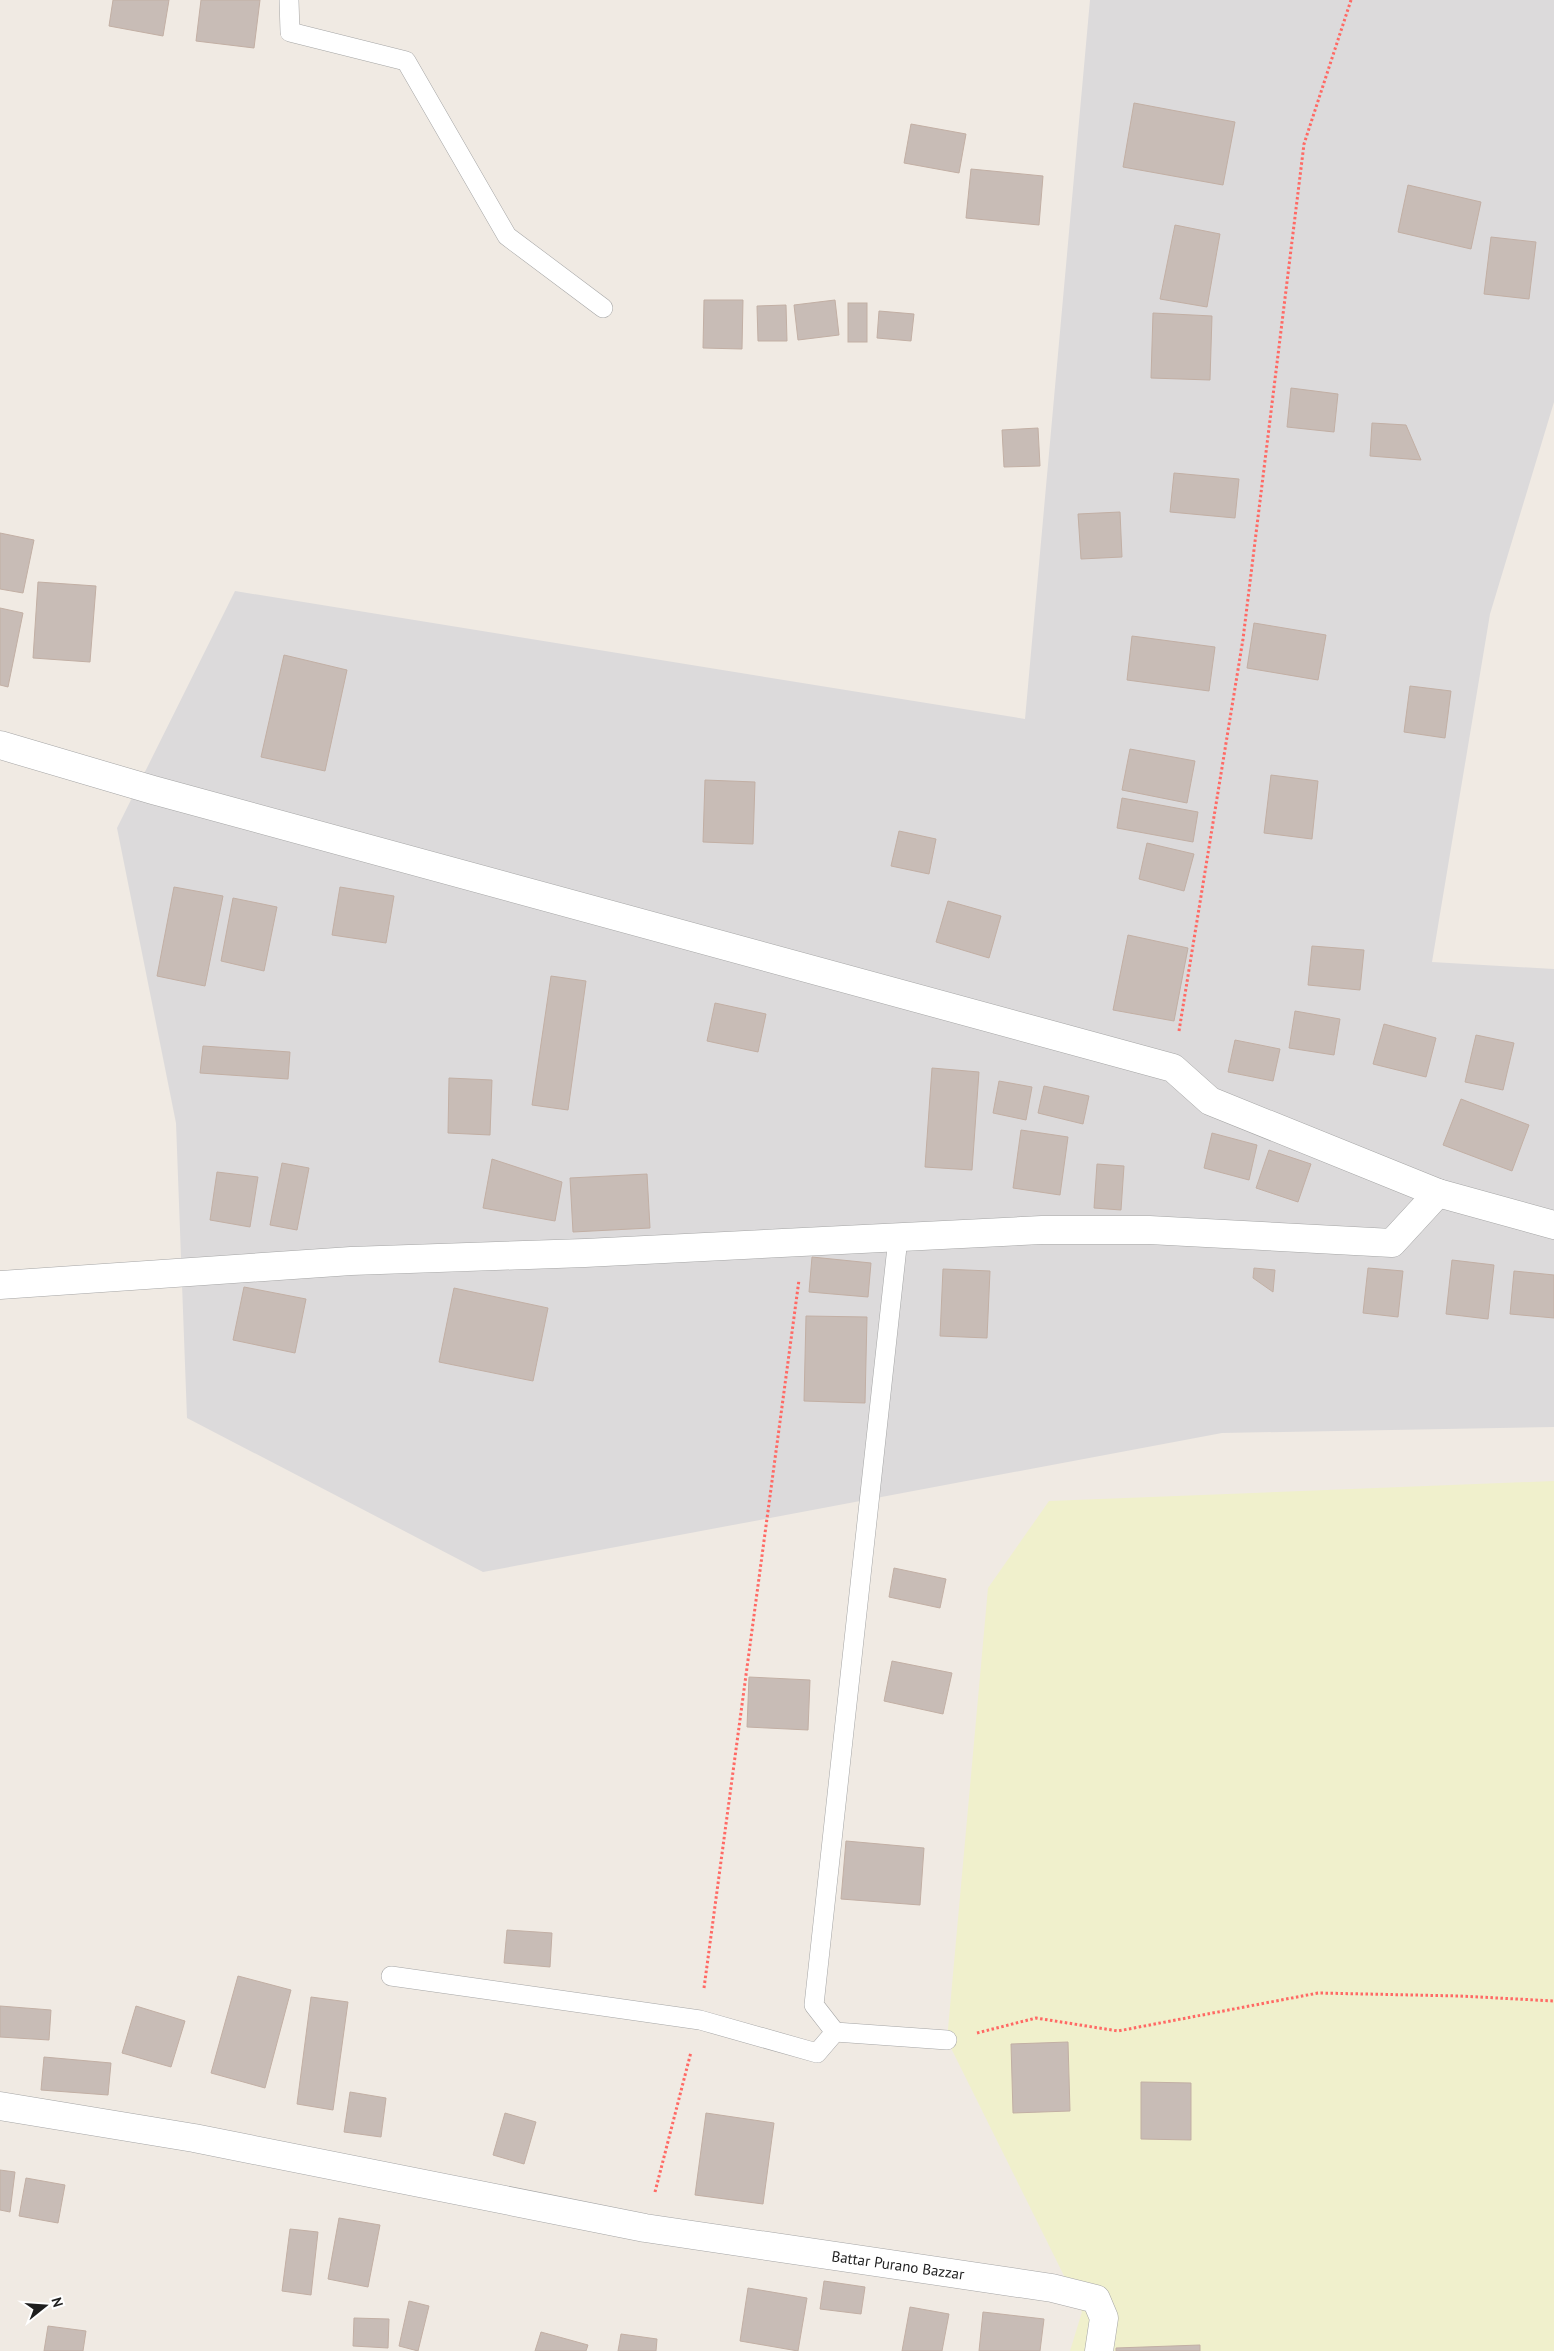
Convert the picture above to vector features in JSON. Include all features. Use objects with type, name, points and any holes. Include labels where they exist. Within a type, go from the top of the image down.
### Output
[{"type":"street","points":[[0,745],[153,790],[1173,1068],[1210,1101],[1438,1192],[1554,1225]]},
{"type":"street","points":[[0,1285],[351,1261],[585,1254],[1042,1230],[1149,1230],[1392,1243],[1438,1192]]},
{"type":"street","points":[[0,2106],[194,2138],[646,2228]]},
{"type":"street","name":"Battar Purano Bazzar","points":[[646,2228],[1052,2288],[1096,2299],[1104,2318],[1099,2351]]},
{"type":"lane","points":[[289,0],[290,32],[406,62],[507,236],[603,308]]},
{"type":"lane","points":[[898,1238],[814,2005],[834,2032],[947,2040]]},
{"type":"lane","points":[[391,1976],[700,2020],[818,2053],[834,2032]]},
{"type":"path","points":[[1173,1068],[1243,639],[1304,144],[1351,0]]},
{"type":"path","points":[[646,2228],[700,2020],[804,1242]]},
{"type":"path","points":[[947,2040],[1036,2018],[1118,2031],[1318,1993],[1460,1996],[1554,2001]]},
{"type":"shaded area","points":[[1090,0],[1554,0],[1554,402],[1490,614],[1432,962],[1554,969],[1554,1427],[1222,1433],[483,1572],[187,1418],[176,1123],[117,828],[235,591],[1025,719]]},
{"type":"green space","points":[[1554,1481],[1554,2351],[1070,2351],[1082,2312],[947,2040],[988,1588],[1049,1501]]},
{"type":"building","points":[[113,0],[169,0],[163,36],[109,26]]},
{"type":"building","points":[[201,0],[260,0],[254,48],[196,41]]},
{"type":"building","points":[[1134,103],[1235,122],[1223,185],[1123,167]]},
{"type":"building","points":[[911,124],[966,134],[959,173],[904,163]]},
{"type":"building","points":[[971,169],[1043,176],[1039,225],[966,218]]},
{"type":"building","points":[[1408,185],[1481,202],[1471,249],[1398,232]]},
{"type":"building","points":[[1175,225],[1220,234],[1207,307],[1160,299]]},
{"type":"building","points":[[1491,237],[1536,242],[1529,299],[1484,294]]},
{"type":"building","points":[[704,300],[743,300],[742,349],[703,348]]},
{"type":"building","points":[[835,300],[839,335],[798,340],[794,305]]},
{"type":"building","points":[[848,303],[867,303],[867,342],[848,342]]},
{"type":"building","points":[[786,305],[787,341],[758,341],[757,306]]},
{"type":"building","points":[[879,311],[914,314],[911,341],[877,338]]},
{"type":"building","points":[[1153,313],[1212,316],[1210,380],[1151,378]]},
{"type":"building","points":[[1291,388],[1338,394],[1334,432],[1287,427]]},
{"type":"building","points":[[1372,423],[1406,425],[1421,460],[1370,456]]},
{"type":"building","points":[[1038,428],[1040,466],[1004,467],[1002,430]]},
{"type":"building","points":[[1174,473],[1239,479],[1235,518],[1170,512]]},
{"type":"building","points":[[1120,512],[1122,557],[1081,559],[1078,514]]},
{"type":"building","points":[[0,533],[34,540],[23,593],[0,589]]},
{"type":"building","points":[[38,582],[96,586],[90,662],[33,658]]},
{"type":"building","points":[[0,608],[23,613],[8,687],[0,685]]},
{"type":"building","points":[[1254,623],[1326,635],[1318,680],[1247,668]]},
{"type":"building","points":[[1132,636],[1215,647],[1209,691],[1127,680]]},
{"type":"building","points":[[284,655],[347,670],[325,771],[261,757]]},
{"type":"building","points":[[1410,686],[1451,691],[1445,738],[1404,732]]},
{"type":"building","points":[[1130,749],[1195,761],[1187,803],[1122,790]]},
{"type":"building","points":[[1271,775],[1318,781],[1312,839],[1264,833]]},
{"type":"building","points":[[705,780],[755,782],[753,844],[703,842]]},
{"type":"building","points":[[1122,798],[1198,812],[1193,842],[1117,828]]},
{"type":"building","points":[[899,831],[936,839],[929,874],[891,866]]},
{"type":"building","points":[[1147,843],[1194,854],[1184,891],[1139,879]]},
{"type":"building","points":[[174,887],[223,896],[205,986],[157,976]]},
{"type":"building","points":[[340,887],[394,896],[386,943],[332,935]]},
{"type":"building","points":[[233,898],[277,907],[264,971],[221,961]]},
{"type":"building","points":[[948,901],[1001,916],[989,958],[936,942]]},
{"type":"building","points":[[1128,935],[1188,948],[1174,1021],[1113,1010]]},
{"type":"building","points":[[1312,946],[1364,950],[1360,990],[1308,985]]},
{"type":"building","points":[[551,976],[586,981],[568,1110],[532,1105]]},
{"type":"building","points":[[715,1003],[766,1014],[758,1052],[707,1041]]},
{"type":"building","points":[[1295,1011],[1340,1019],[1334,1055],[1289,1048]]},
{"type":"building","points":[[1384,1024],[1436,1038],[1426,1077],[1373,1064]]},
{"type":"building","points":[[1476,1035],[1514,1043],[1503,1090],[1465,1082]]},
{"type":"building","points":[[1235,1040],[1280,1049],[1273,1081],[1228,1072]]},
{"type":"building","points":[[203,1046],[290,1052],[288,1079],[200,1073]]},
{"type":"building","points":[[932,1068],[979,1072],[972,1170],[925,1167]]},
{"type":"building","points":[[449,1078],[492,1080],[490,1135],[448,1133]]},
{"type":"building","points":[[999,1081],[1032,1087],[1026,1120],[993,1113]]},
{"type":"building","points":[[1044,1086],[1089,1096],[1083,1124],[1038,1113]]},
{"type":"building","points":[[1461,1099],[1529,1125],[1512,1171],[1443,1145]]},
{"type":"building","points":[[1021,1130],[1068,1137],[1060,1195],[1013,1188]]},
{"type":"building","points":[[1212,1133],[1257,1145],[1249,1180],[1204,1168]]},
{"type":"building","points":[[1269,1150],[1311,1164],[1298,1202],[1256,1188]]},
{"type":"building","points":[[492,1159],[562,1182],[555,1221],[483,1208]]},
{"type":"building","points":[[282,1163],[309,1168],[297,1230],[270,1225]]},
{"type":"building","points":[[1097,1164],[1124,1166],[1121,1210],[1094,1208]]},
{"type":"building","points":[[217,1172],[258,1177],[250,1227],[210,1220]]},
{"type":"building","points":[[647,1174],[650,1228],[573,1232],[570,1178]]},
{"type":"building","points":[[812,1257],[871,1263],[868,1297],[809,1292]]},
{"type":"building","points":[[1452,1260],[1494,1265],[1488,1319],[1446,1314]]},
{"type":"building","points":[[1254,1268],[1275,1270],[1273,1292],[1253,1278]]},
{"type":"building","points":[[1368,1268],[1403,1271],[1398,1317],[1363,1313]]},
{"type":"building","points":[[943,1269],[990,1271],[987,1338],[940,1336]]},
{"type":"building","points":[[1514,1271],[1554,1275],[1554,1318],[1510,1314]]},
{"type":"building","points":[[244,1287],[306,1299],[295,1353],[233,1340]]},
{"type":"building","points":[[454,1288],[548,1308],[533,1381],[439,1362]]},
{"type":"building","points":[[806,1316],[867,1317],[865,1403],[804,1401]]},
{"type":"building","points":[[894,1568],[946,1579],[940,1608],[889,1597]]},
{"type":"building","points":[[892,1661],[952,1673],[943,1714],[884,1701]]},
{"type":"building","points":[[749,1677],[810,1680],[808,1730],[747,1727]]},
{"type":"building","points":[[846,1841],[924,1848],[920,1905],[841,1899]]},
{"type":"building","points":[[507,1930],[552,1933],[550,1967],[504,1963]]},
{"type":"building","points":[[238,1976],[291,1990],[265,2088],[211,2073]]},
{"type":"building","points":[[311,1997],[348,2002],[333,2110],[297,2104]]},
{"type":"building","points":[[0,2006],[51,2010],[49,2040],[0,2037]]},
{"type":"building","points":[[136,2006],[185,2021],[171,2067],[122,2053]]},
{"type":"building","points":[[1068,2042],[1070,2111],[1013,2113],[1011,2044]]},
{"type":"building","points":[[44,2057],[111,2063],[108,2095],[41,2090]]},
{"type":"building","points":[[1141,2082],[1191,2083],[1191,2140],[1141,2139]]},
{"type":"building","points":[[350,2092],[386,2098],[381,2137],[344,2132]]},
{"type":"building","points":[[505,2113],[536,2122],[524,2164],[493,2155]]},
{"type":"building","points":[[706,2113],[774,2123],[763,2204],[695,2195]]},
{"type":"building","points":[[0,2170],[15,2172],[10,2212],[0,2210]]},
{"type":"building","points":[[26,2178],[65,2185],[58,2223],[19,2216]]},
{"type":"building","points":[[339,2218],[380,2225],[368,2287],[328,2279]]},
{"type":"building","points":[[290,2229],[318,2232],[311,2295],[282,2291]]},
{"type":"building","points":[[824,2281],[865,2287],[861,2314],[820,2309]]},
{"type":"building","points":[[748,2288],[807,2298],[798,2351],[740,2341]]},
{"type":"building","points":[[409,2301],[429,2306],[418,2351],[399,2346]]},
{"type":"building","points":[[910,2307],[949,2314],[942,2351],[902,2351]]},
{"type":"building","points":[[983,2312],[1044,2319],[1040,2351],[979,2351]]},
{"type":"building","points":[[354,2318],[389,2319],[388,2348],[353,2346]]},
{"type":"building","points":[[48,2326],[86,2331],[83,2351],[44,2351]]},
{"type":"building","points":[[541,2332],[588,2345],[586,2351],[535,2351]]},
{"type":"building","points":[[621,2334],[657,2339],[656,2351],[618,2351]]},
{"type":"building","points":[[1200,2345],[1200,2351],[1116,2351],[1116,2348]]}]
